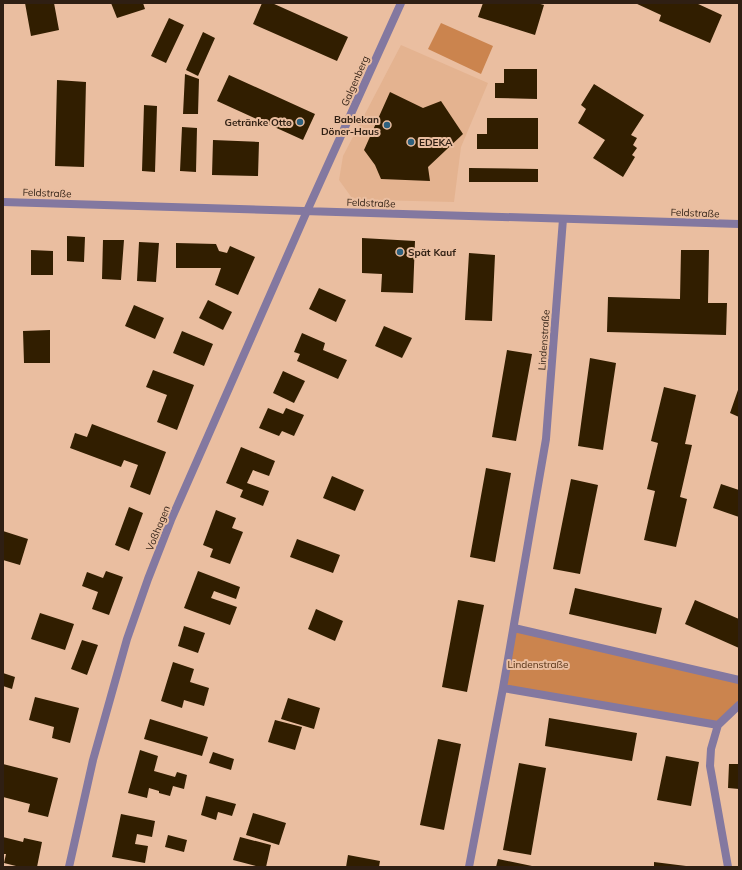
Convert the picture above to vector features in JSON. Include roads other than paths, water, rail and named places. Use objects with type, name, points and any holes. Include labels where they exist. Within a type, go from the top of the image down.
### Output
[{"type":"street","name":"Galgenberg","points":[[307,211],[401,3]]},
{"type":"street","name":"Feldstraße","points":[[3,202],[739,224]]},
{"type":"street","name":"Voßhagen","points":[[69,867],[93,760],[127,640],[148,579],[171,520],[307,211]]},
{"type":"street","name":"Lindenstraße","points":[[469,867],[514,628],[546,439],[563,219]]},
{"type":"street","points":[[514,628],[739,680]]},
{"type":"street","points":[[503,688],[718,726]]},
{"type":"street","points":[[728,867],[710,766],[711,749],[718,726],[739,705]]},
{"type":"place","name":"Getränke Otto","points":[[300,122]]},
{"type":"place","name":"Bablekan Döner-Haus","points":[[387,125]]},
{"type":"place","name":"EDEKA","points":[[411,142]]},
{"type":"place","name":"Spät Kauf","points":[[400,252]]}]
